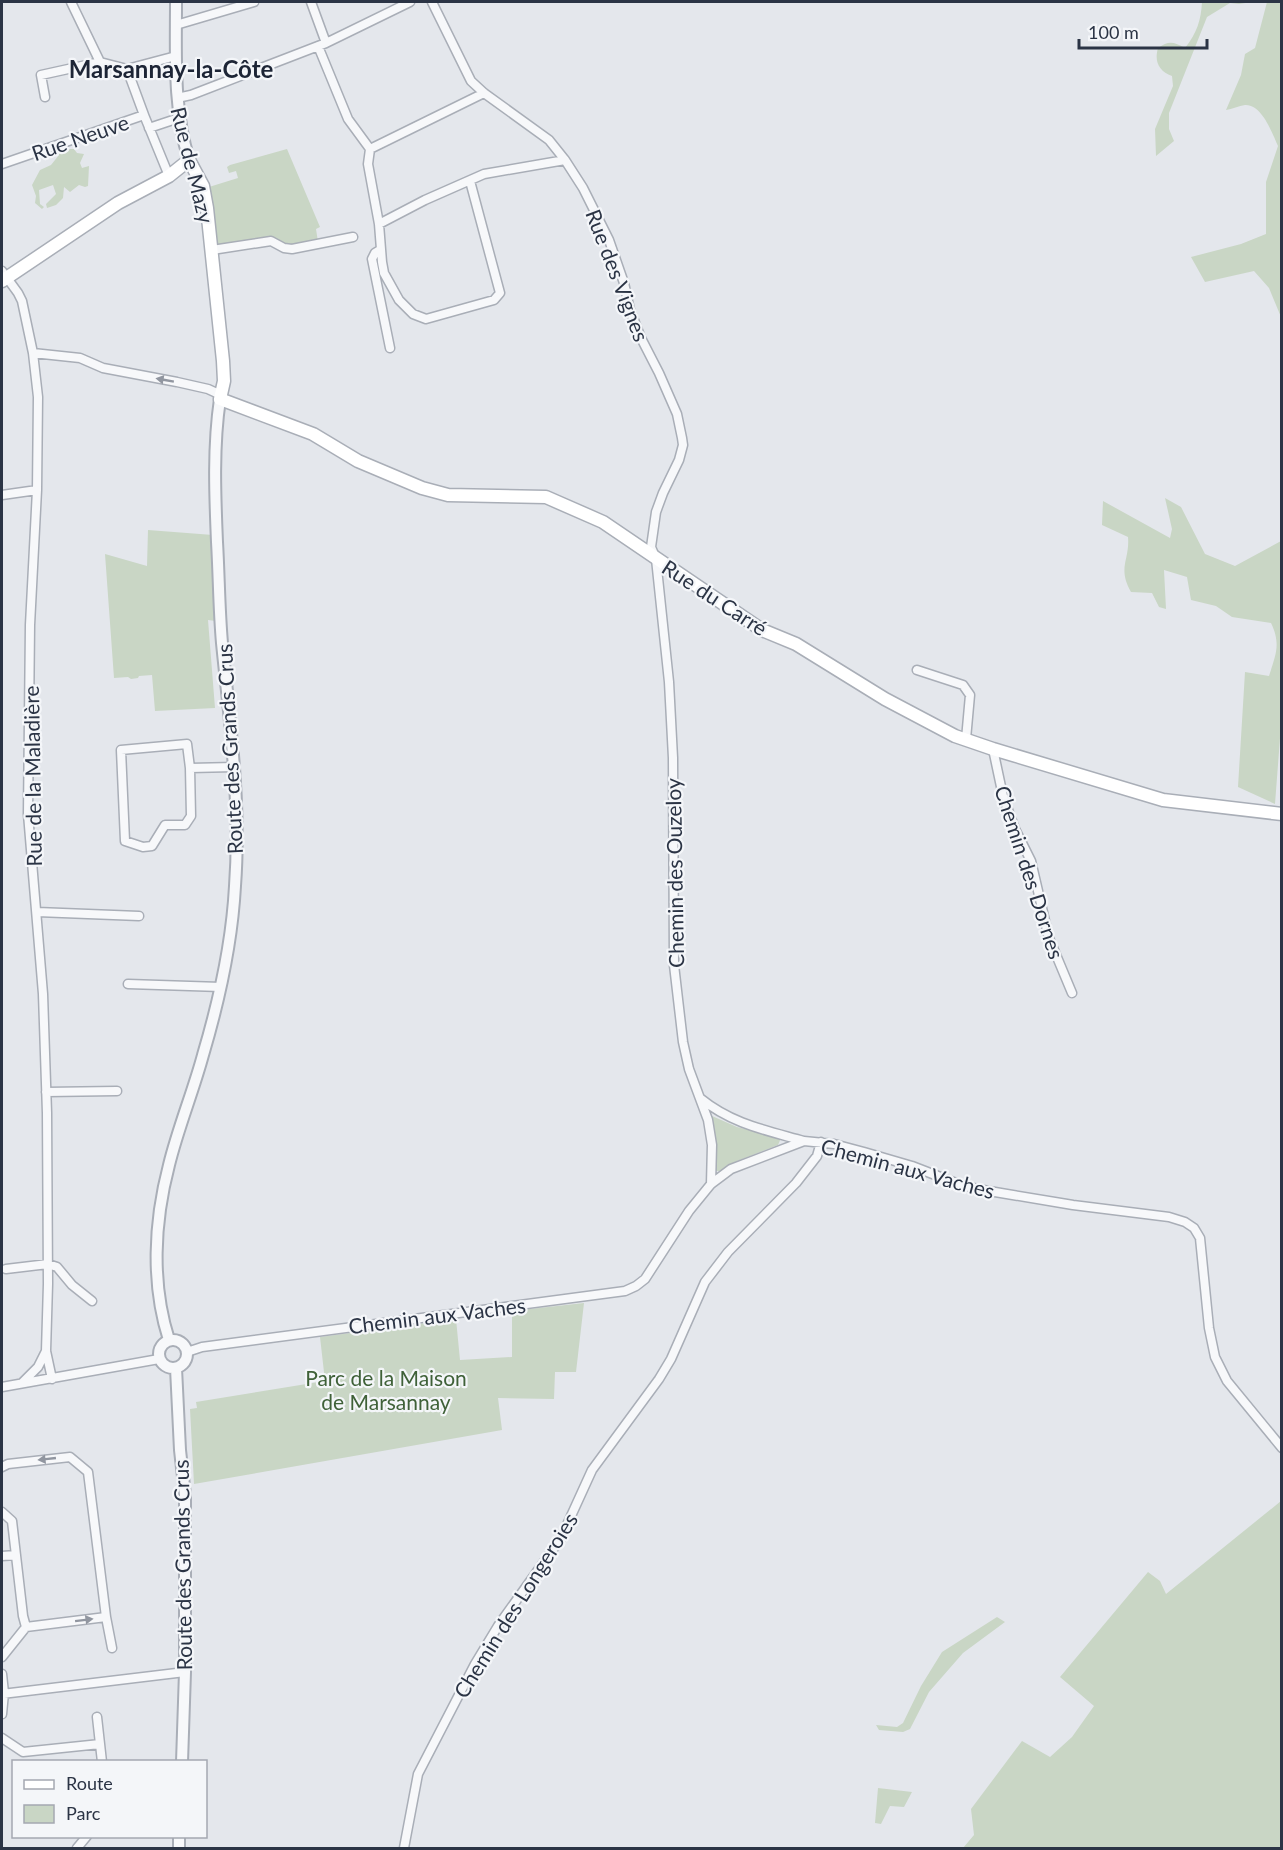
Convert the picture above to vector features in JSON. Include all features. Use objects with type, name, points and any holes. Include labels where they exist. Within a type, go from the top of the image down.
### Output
[{"type":"main road","points":[[3,277],[118,202],[169,176],[189,160]]},
{"type":"main road","name":"Rue de Mazy","points":[[189,160],[203,186],[212,250],[224,371],[221,397]]},
{"type":"main road","name":"Rue du Carré","points":[[221,397],[313,434],[358,461],[422,488],[448,495],[546,498],[603,522],[762,630],[796,644],[885,699],[955,736],[1163,800],[1281,814]]},
{"type":"street","points":[[71,2],[100,62]]},
{"type":"street","name":"Rue de Mazy","points":[[176,2],[178,118],[189,160]]},
{"type":"street","points":[[176,25],[254,2]]},
{"type":"street","points":[[311,2],[322,44],[348,119],[369,148],[368,164],[379,224],[384,273],[399,300],[413,314],[426,319],[494,300],[500,293],[470,181]]},
{"type":"street","points":[[177,98],[322,44],[406,2]]},
{"type":"street","name":"Rue des Vignes","points":[[432,2],[471,81],[549,140],[566,160],[583,188],[609,240],[637,329],[677,414],[683,445],[675,471],[656,512],[651,547],[656,559]]},
{"type":"street","points":[[45,97],[41,75],[100,62],[127,69],[176,56]]},
{"type":"street","points":[[127,69],[144,115]]},
{"type":"street","points":[[369,148],[484,93]]},
{"type":"street","name":"Rue Neuve","points":[[2,164],[144,115],[169,176]]},
{"type":"street","points":[[149,128],[178,118]]},
{"type":"street","points":[[379,224],[425,200],[484,174],[566,160]]},
{"type":"street","points":[[212,250],[271,241],[291,249],[353,237]]},
{"type":"street","points":[[380,250],[372,259],[390,348]]},
{"type":"street","name":"Rue de la Maladière","points":[[3,277],[18,293],[22,301],[33,353],[38,397],[37,490],[30,625],[28,814],[43,994],[48,1379]]},
{"type":"street","points":[[33,353],[80,358],[103,368],[208,389],[221,397]]},
{"type":"street","name":"Route des Grands Crus","points":[[169,1340],[159,1300],[157,1278],[157,1240],[162,1197],[169,1164],[203,1058],[221,987],[236,886],[237,810],[222,638],[216,513],[218,417],[221,397]]},
{"type":"street","points":[[2,495],[37,490]]},
{"type":"street","name":"Chemin des Ouzeloy","points":[[656,559],[669,682],[672,736],[674,965],[683,1042],[689,1069],[708,1120],[712,1145],[711,1184]]},
{"type":"street","points":[[917,670],[963,685],[969,695],[966,739]]},
{"type":"street","points":[[187,744],[190,768],[191,816],[185,825],[165,825],[152,846],[143,847],[125,841],[121,750],[187,744]]},
{"type":"street","name":"Chemin des Dornes","points":[[993,749],[1003,796],[1015,829],[1031,861],[1049,938],[1072,993]]},
{"type":"street","points":[[190,768],[234,767]]},
{"type":"street","points":[[37,912],[139,916]]},
{"type":"street","points":[[128,984],[221,987]]},
{"type":"street","points":[[46,1092],[117,1091]]},
{"type":"street","points":[[700,1098],[716,1111],[733,1120],[804,1141]]},
{"type":"street","name":"Chemin aux Vaches","points":[[187,1352],[202,1347],[625,1291],[636,1286],[645,1278],[689,1211],[711,1184],[731,1169],[804,1141],[864,1152],[912,1166],[961,1185],[983,1190],[1073,1205],[1168,1216],[1185,1222],[1194,1228],[1200,1238],[1210,1335],[1220,1371],[1281,1448]]},
{"type":"street","name":"Chemin des Longeroies","points":[[404,1848],[418,1774],[475,1664],[498,1626],[561,1538],[592,1470],[659,1379],[705,1282],[728,1252],[796,1183],[817,1156],[821,1143]]},
{"type":"street","points":[[6,1269],[48,1264],[57,1267],[72,1285],[92,1301]]},
{"type":"street","points":[[169,1340],[181,1342],[187,1352],[186,1361],[177,1368],[165,1366],[158,1354],[161,1345],[169,1340]]},
{"type":"street","name":"Rue de la Maladière","points":[[22,1383],[38,1367],[46,1351]]},
{"type":"street","points":[[2,1392],[6,1386],[159,1359]]},
{"type":"street","points":[[38,1367],[48,1379]]},
{"type":"street","name":"Route des Grands Crus","points":[[177,1368],[184,1495],[185,1672],[182,1760]]},
{"type":"street","points":[[2,1467],[8,1464],[70,1457],[86,1468],[112,1648]]},
{"type":"street","points":[[2,1512],[12,1521],[22,1616],[26,1627]]},
{"type":"street","points":[[2,1556],[16,1555]]},
{"type":"street","points":[[2,1657],[26,1627],[106,1617]]},
{"type":"street","points":[[3,1693],[185,1672]]},
{"type":"street","points":[[2,1674],[2,1714]]},
{"type":"street","points":[[97,1717],[102,1760]]},
{"type":"street","points":[[2,1738],[23,1752],[100,1743]]},
{"type":"green space","points":[[1202,2],[1252,2],[1230,3],[1207,17],[1169,113],[1169,129],[1174,141],[1156,156],[1155,129],[1173,86],[1172,76],[1159,65],[1158,48],[1172,43],[1185,48],[1198,26]]},
{"type":"green space","points":[[1267,2],[1282,2],[1281,317],[1269,288],[1254,271],[1205,282],[1191,257],[1241,244],[1266,234],[1266,182],[1278,146],[1266,120],[1256,109],[1245,105],[1226,110],[1241,75],[1245,54],[1255,48]]},
{"type":"green space","points":[[65,146],[66,149],[74,149],[77,153],[84,154],[80,163],[82,168],[89,166],[88,186],[79,185],[70,192],[64,187],[63,198],[56,205],[47,208],[46,204],[56,194],[53,185],[39,190],[40,204],[44,207],[42,209],[35,203],[36,196],[32,185],[40,170],[51,165],[59,155],[58,148]]},
{"type":"green space","points":[[287,149],[320,227],[316,229],[318,242],[286,246],[271,239],[217,248],[209,187],[238,178],[236,171],[229,173],[227,167],[230,165]]},
{"type":"green space","points":[[1165,498],[1181,507],[1205,554],[1235,566],[1281,541],[1282,712],[1275,804],[1238,787],[1245,672],[1269,676],[1277,643],[1271,623],[1232,617],[1216,606],[1191,600],[1187,577],[1164,570],[1166,609],[1159,607],[1152,593],[1131,592],[1124,570],[1128,537],[1102,525],[1103,501],[1170,538],[1172,529]]},
{"type":"green space","points":[[148,530],[213,535],[216,621],[208,620],[215,708],[155,711],[152,675],[131,679],[128,677],[114,678],[105,554],[147,566]]},
{"type":"green space","points":[[712,1116],[737,1127],[781,1138],[778,1145],[716,1171]]},
{"type":"green space","name":"Parc de la Maison de Marsannay","points":[[584,1303],[576,1372],[555,1372],[554,1399],[498,1398],[502,1430],[194,1484],[190,1409],[197,1408],[196,1402],[325,1381],[320,1337],[456,1319],[460,1360],[512,1357],[512,1311]]},
{"type":"green space","points":[[1281,1501],[1281,1848],[963,1848],[974,1835],[971,1809],[1022,1741],[1050,1757],[1072,1737],[1094,1706],[1060,1677],[1148,1572],[1160,1581],[1166,1594]]},
{"type":"green space","points":[[997,1617],[1005,1622],[963,1653],[929,1692],[910,1729],[903,1732],[879,1730],[876,1725],[897,1727],[903,1723],[921,1686],[942,1652]]},
{"type":"green space","points":[[878,1788],[912,1792],[904,1807],[890,1806],[881,1824],[875,1823]]},
{"type":"district","name":"Marsannay-la-Côte","points":[[171,68]]}]
